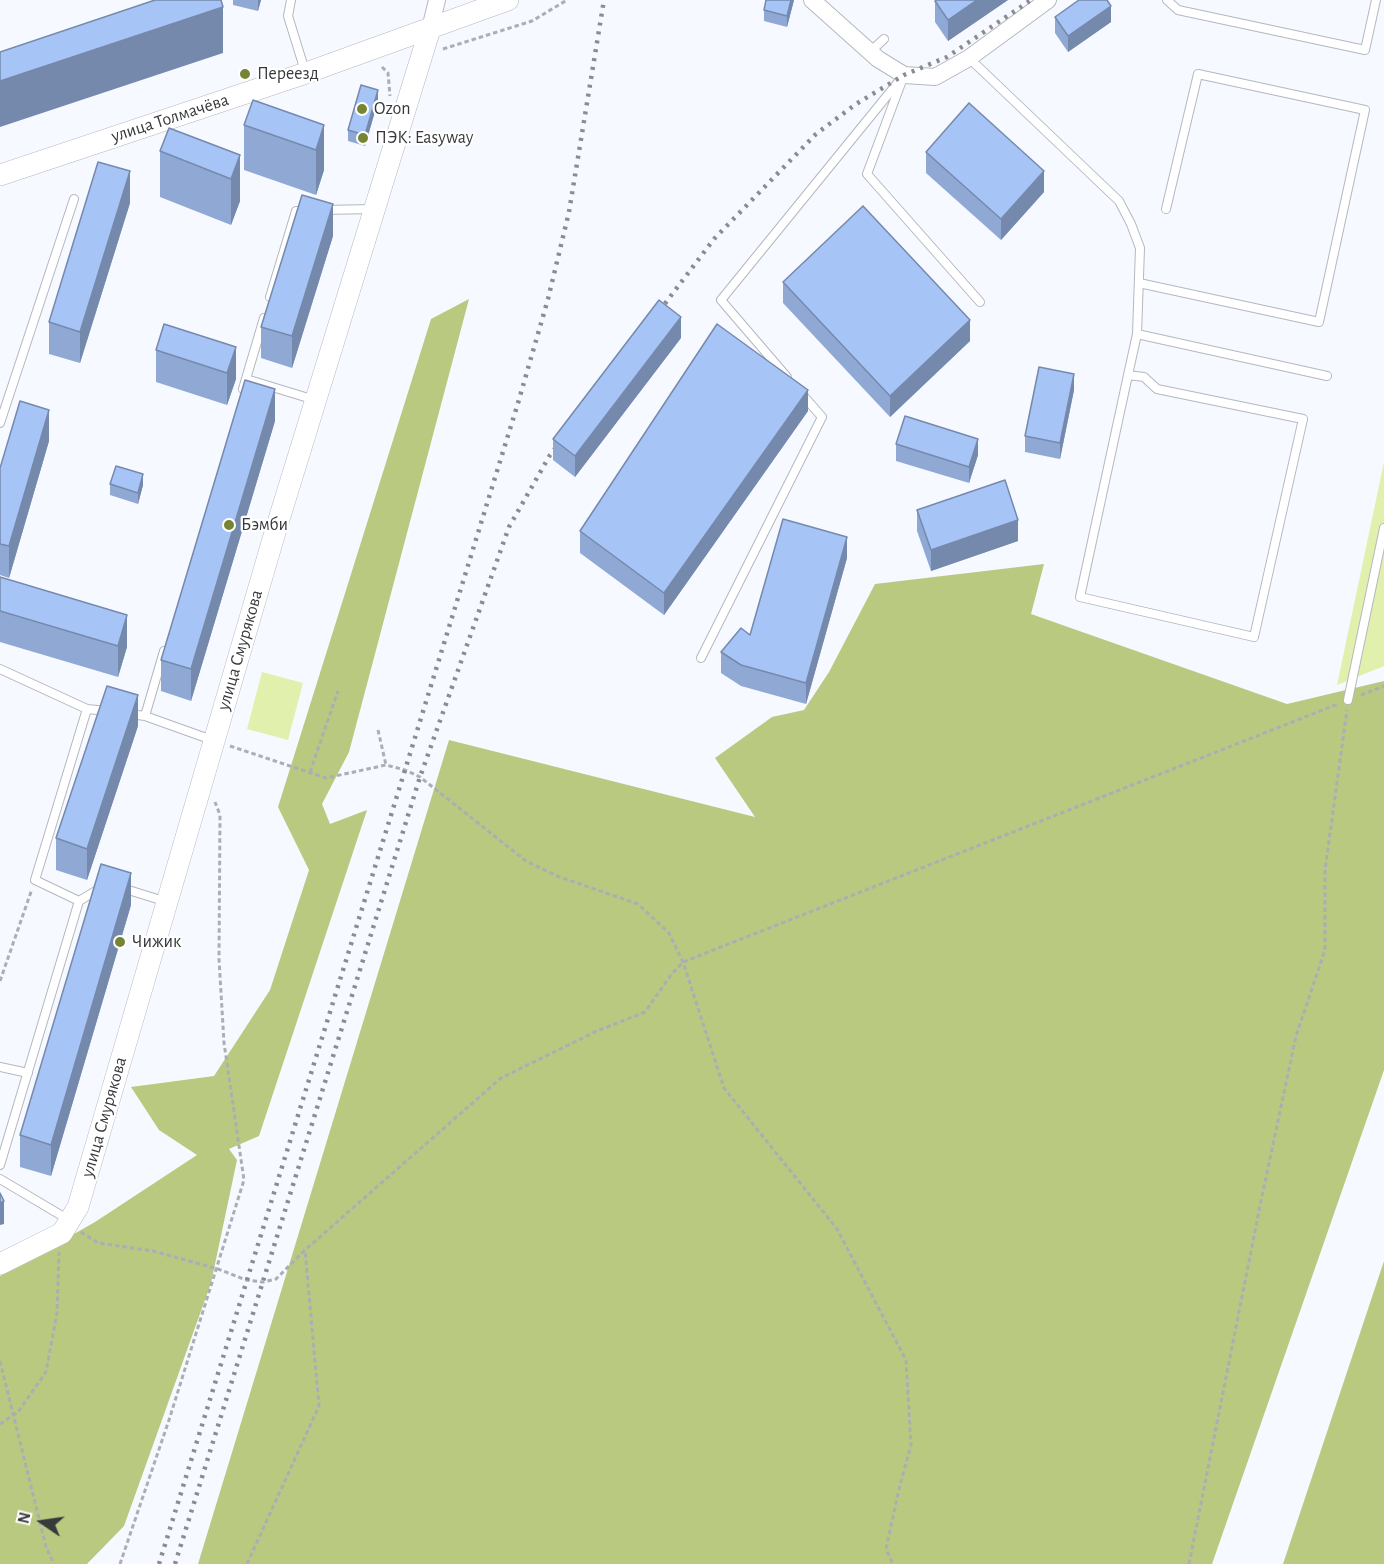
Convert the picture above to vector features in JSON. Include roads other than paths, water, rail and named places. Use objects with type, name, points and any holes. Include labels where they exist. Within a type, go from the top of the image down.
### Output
[{"type":"street","name":"улица Смурякова","points":[[66,1225],[78,1207],[315,400],[423,55],[437,0]]},
{"type":"street","name":"улица Толмачёва","points":[[0,175],[306,73],[508,0]]},
{"type":"street","points":[[812,0],[878,59],[904,75],[935,77],[969,58],[1048,0]]},
{"type":"street","points":[[0,1264],[66,1225]]},
{"type":"lane","points":[[291,0],[288,16],[306,73]]},
{"type":"lane","points":[[1167,0],[1178,10],[1365,50],[1376,0]]},
{"type":"lane","points":[[870,52],[884,39]]},
{"type":"lane","points":[[969,58],[1119,201],[1140,248],[1137,334],[1128,375],[1080,597],[1254,637],[1303,419],[1157,389],[1144,377],[1128,375]]},
{"type":"lane","points":[[1139,283],[1319,322],[1365,110],[1198,74],[1166,208]]},
{"type":"lane","points":[[904,75],[867,174],[980,302]]},
{"type":"lane","points":[[790,381],[721,300],[904,75]]},
{"type":"lane","points":[[0,423],[3,403],[74,200]]},
{"type":"lane","points":[[239,401],[296,211],[373,209]]},
{"type":"lane","points":[[1137,334],[1327,376]]},
{"type":"lane","points":[[246,379],[315,400]]},
{"type":"lane","points":[[700,658],[822,417],[798,390]]},
{"type":"lane","points":[[1348,700],[1384,528]]},
{"type":"lane","points":[[145,716],[169,637]]},
{"type":"lane","points":[[0,669],[87,709],[145,716],[214,740]]},
{"type":"lane","points":[[79,901],[35,880],[87,709]]},
{"type":"lane","points":[[0,1165],[79,901],[108,884],[167,902]]},
{"type":"lane","points":[[0,1067],[28,1073]]},
{"type":"lane","points":[[0,1179],[66,1225]]},
{"type":"railway","points":[[159,1564],[518,403],[548,299],[569,212],[604,0]]},
{"type":"railway","points":[[654,318],[714,239],[816,134],[856,104],[904,75],[947,57],[1031,0]]},
{"type":"railway","points":[[175,1564],[420,777],[509,527],[550,455],[563,438]]},
{"type":"place","name":"Переезд","points":[[245,74]]},
{"type":"place","name":"Ozon","points":[[362,109]]},
{"type":"place","name":"ПЭК: Easyway","points":[[363,138]]},
{"type":"place","name":"Бэмби","points":[[229,525]]},
{"type":"place","name":"Чижик","points":[[120,942]]}]
